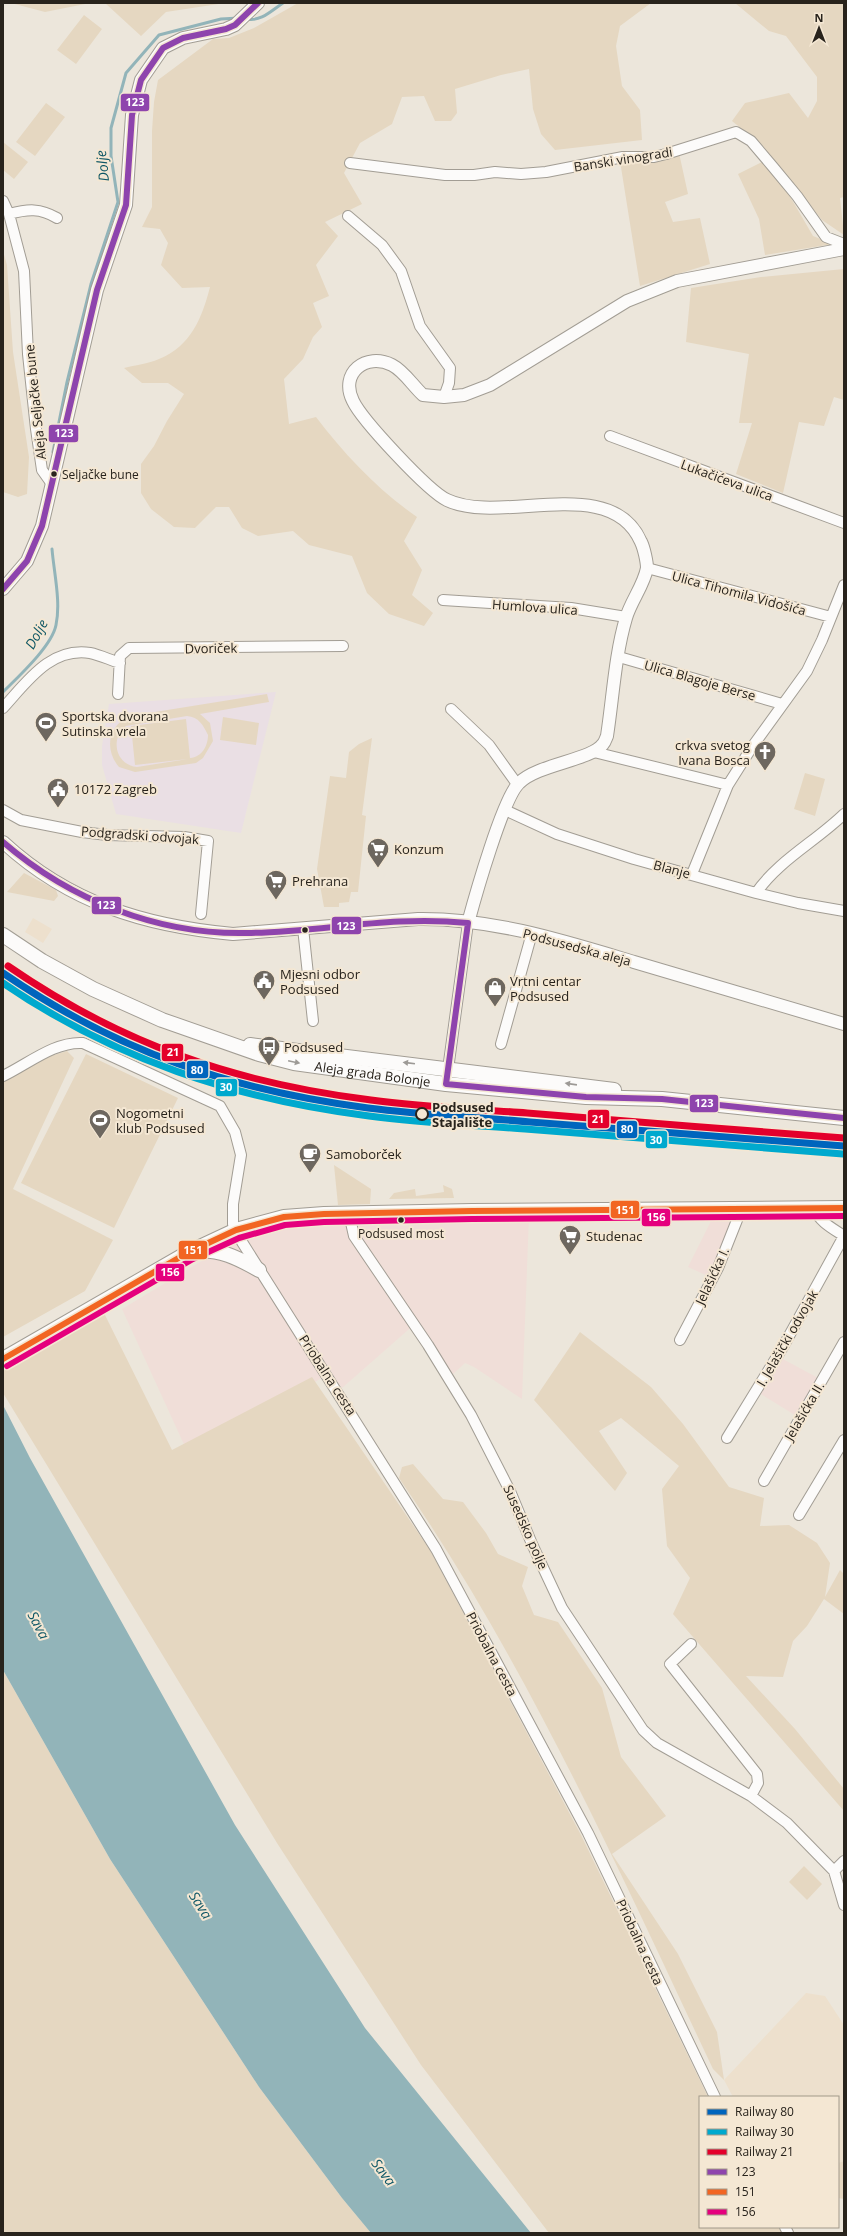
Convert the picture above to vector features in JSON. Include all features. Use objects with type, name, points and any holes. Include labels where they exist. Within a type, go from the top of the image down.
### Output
[{"type":"main road","name":"Aleja grada Bolonje","points":[[3,936],[42,961],[93,990],[162,1020],[294,1063],[446,1084],[586,1097],[662,1099],[844,1118]]},
{"type":"main road","name":"Aleja grada Bolonje","points":[[230,1043],[448,1068],[610,1089],[662,1099]]},
{"type":"main road","points":[[3,1359],[156,1270],[235,1227],[284,1217],[349,1214],[844,1208]]},
{"type":"main road","points":[[189,1252],[209,1250],[224,1253],[240,1259],[259,1270]]},
{"type":"street","points":[[3,589],[27,561],[34,548],[42,526],[97,290],[126,205],[132,115],[137,90],[148,67],[163,48],[184,38],[226,29],[235,25],[258,3]]},
{"type":"street","name":"Banski vinogradi","points":[[350,163],[445,175],[474,175],[495,172],[509,174],[546,172],[623,157],[666,154],[736,132],[751,141],[769,162],[797,196],[826,237],[844,244]]},
{"type":"street","name":"Aleja Seljačke bune","points":[[3,201],[10,214],[24,271],[28,354],[39,450],[42,470],[52,484]]},
{"type":"street","points":[[10,214],[27,209],[44,210],[56,218]]},
{"type":"street","points":[[348,216],[382,245],[401,272],[420,326],[450,368],[449,383],[444,397]]},
{"type":"street","points":[[446,1084],[468,922],[504,810],[517,784],[532,772],[594,752],[603,745],[607,736],[626,617],[647,568],[642,543],[634,529],[622,518],[603,508],[581,505],[474,506],[447,500],[424,483],[367,420],[353,401],[350,379],[355,369],[366,362],[379,361],[399,370],[423,395],[444,397],[464,395],[490,385],[627,301],[677,281],[844,249]]},
{"type":"street","name":"Lukačićeva ulica","points":[[610,436],[844,523]]},
{"type":"street","name":"Ulica Tihomila Vidošića","points":[[647,568],[831,617]]},
{"type":"street","points":[[692,874],[728,785],[752,747],[807,670],[844,584]]},
{"type":"street","name":"Humlova ulica","points":[[443,600],[571,608],[626,617]]},
{"type":"street","name":"Dvoriček","points":[[118,694],[120,656],[129,648],[343,646]]},
{"type":"street","points":[[3,708],[37,670],[60,655],[76,652],[91,653],[120,663]]},
{"type":"street","name":"Ulica Blagoje Berse","points":[[619,657],[782,704]]},
{"type":"street","points":[[451,709],[489,745],[517,784]]},
{"type":"street","points":[[594,752],[728,785]]},
{"type":"street","name":"Podgradski odvojak","points":[[3,810],[21,820],[82,832],[107,835],[184,837],[208,841],[201,914]]},
{"type":"street","name":"Blanje","points":[[504,810],[557,834],[592,846],[756,893],[798,903],[844,911]]},
{"type":"street","points":[[756,893],[769,876],[820,836],[844,814]]},
{"type":"street","name":"Podsusedska aleja","points":[[3,842],[35,869],[66,889],[86,900],[131,916],[208,932],[233,934],[418,919],[468,922],[532,933],[844,1024]]},
{"type":"street","points":[[303,928],[313,1021]]},
{"type":"street","points":[[501,1044],[532,933]]},
{"type":"street","points":[[3,1076],[58,1047],[71,1042],[83,1043],[220,1106],[235,1132],[241,1155],[233,1204],[235,1227]]},
{"type":"street","points":[[814,1209],[817,1216],[827,1225],[844,1236]]},
{"type":"street","name":"Jelašićka I.","points":[[680,1340],[718,1268],[741,1210]]},
{"type":"street","name":"Susedsko polje","points":[[349,1214],[354,1236],[428,1345],[472,1415],[510,1491],[532,1544],[562,1608],[643,1730],[657,1743],[751,1796],[787,1823],[834,1871],[844,1905]]},
{"type":"street","name":"Priobalna cesta","points":[[235,1227],[259,1270],[282,1302],[328,1379],[352,1413],[436,1550],[588,1833],[715,2096]]},
{"type":"street","name":"I. Jelašički odvojak","points":[[727,1438],[784,1345],[844,1236]]},
{"type":"street","name":"Jelašićka II.","points":[[764,1481],[844,1342]]},
{"type":"street","points":[[799,1515],[844,1440]]},
{"type":"street","points":[[692,1644],[670,1664],[757,1774],[758,1783],[751,1796]]},
{"type":"street","points":[[834,1871],[844,1861]]},
{"type":"shaded area","points":[[11,3],[90,3],[45,12]]},
{"type":"shaded area","points":[[105,3],[225,3],[166,12],[141,36]]},
{"type":"shaded area","points":[[298,3],[651,3],[620,26],[616,46],[622,86],[640,110],[642,140],[555,150],[541,134],[533,109],[529,69],[501,75],[455,89],[457,113],[451,121],[435,121],[424,96],[402,97],[392,124],[360,143],[344,173],[362,204],[325,222],[338,236],[316,265],[329,296],[313,303],[322,327],[313,337],[303,359],[284,379],[289,424],[316,417],[350,458],[376,484],[417,517],[404,541],[422,570],[412,595],[433,613],[424,626],[389,614],[367,593],[352,556],[309,545],[293,531],[258,536],[242,528],[229,507],[216,507],[195,528],[174,527],[151,509],[141,493],[141,464],[154,446],[167,421],[184,394],[168,383],[142,383],[124,368],[155,361],[179,347],[194,330],[203,310],[210,287],[182,288],[161,265],[168,243],[160,229],[142,227],[152,207],[152,131],[154,102],[158,80],[213,39],[229,38],[254,28]]},
{"type":"shaded area","points":[[735,3],[844,3],[844,197],[840,198],[844,235],[822,220],[762,145],[732,121],[745,103],[789,93],[808,118],[817,101],[817,77],[786,36],[769,31]]},
{"type":"shaded area","points":[[84,15],[102,29],[76,64],[57,50]]},
{"type":"shaded area","points":[[46,103],[65,117],[35,156],[16,142]]},
{"type":"shaded area","points":[[3,142],[28,162],[14,179],[3,170]]},
{"type":"shaded area","points":[[679,153],[688,194],[665,202],[673,222],[700,218],[710,264],[640,286],[620,161]]},
{"type":"shaded area","points":[[764,161],[788,193],[813,236],[833,244],[765,255],[759,219],[738,174]]},
{"type":"shaded area","points":[[3,251],[7,265],[13,352],[29,457],[27,494],[18,497],[3,492]]},
{"type":"shaded area","points":[[844,269],[844,400],[834,397],[824,426],[799,422],[783,493],[736,474],[752,423],[739,423],[749,354],[686,342],[691,288],[761,277]]},
{"type":"shaded area","points":[[276,692],[241,833],[116,814],[102,765],[102,746],[109,704]]},
{"type":"shaded area","points":[[267,694],[269,702],[200,714],[210,723],[213,741],[203,758],[196,763],[135,772],[119,767],[111,753],[110,746],[113,732],[117,725],[130,716]],"holes":[[[187,716],[200,722],[208,735],[204,750],[198,756],[190,758],[186,719],[131,726],[135,765],[188,759],[137,767],[124,761],[117,750],[118,737],[126,726]]]},
{"type":"shaded area","points":[[223,717],[259,723],[256,745],[220,740]]},
{"type":"shaded area","points":[[372,738],[362,815],[366,816],[358,892],[351,892],[349,902],[339,903],[339,907],[324,907],[317,869],[330,776],[346,778],[349,752],[359,744]]},
{"type":"shaded area","points":[[805,773],[825,779],[815,816],[794,809]]},
{"type":"shaded area","points":[[24,873],[56,890],[58,896],[54,901],[7,892]]},
{"type":"shaded area","points":[[33,918],[52,929],[43,943],[25,932]]},
{"type":"shaded area","points":[[67,1051],[74,1058],[13,1189],[113,1240],[85,1291],[3,1337],[3,1080],[51,1056]]},
{"type":"shaded area","name":"Nogometni klub Podsused","points":[[86,1054],[178,1098],[114,1228],[21,1183]]},
{"type":"shaded area","points":[[334,1165],[371,1189],[370,1204],[338,1205]]},
{"type":"shaded area","points":[[443,1185],[452,1189],[454,1198],[389,1199],[394,1193],[415,1189],[416,1196],[444,1192]]},
{"type":"shaded area","points":[[736,1214],[710,1277],[688,1267],[714,1215]]},
{"type":"shaded area","points":[[529,1216],[522,1399],[474,1367],[465,1363],[451,1376],[416,1323],[342,1388],[330,1373],[236,1429],[187,1451],[122,1309],[255,1229],[292,1221],[332,1219],[404,1226],[424,1222]]},
{"type":"shaded area","points":[[102,1309],[172,1450],[312,1377],[430,1550],[581,1835],[708,2096],[699,2096],[699,2228],[781,2228],[784,2233],[549,2233],[421,2065],[277,1843],[3,1393],[3,1371]]},
{"type":"shaded area","points":[[580,1332],[651,1387],[683,1424],[729,1487],[764,1498],[760,1526],[789,1525],[817,1543],[830,1563],[825,1597],[840,1570],[844,1574],[844,1614],[824,1599],[807,1626],[793,1641],[783,1677],[746,1676],[795,1729],[844,1789],[844,1811],[673,1614],[690,1578],[667,1546],[662,1489],[679,1466],[621,1418],[599,1431],[627,1473],[615,1491],[534,1400]]},
{"type":"shaded area","points":[[779,1357],[820,1379],[798,1417],[759,1393]]},
{"type":"shaded area","points":[[413,1464],[443,1499],[463,1502],[486,1533],[498,1554],[528,1567],[522,1586],[534,1615],[558,1622],[602,1688],[621,1757],[666,1816],[612,1854],[678,1954],[717,2032],[724,2080],[713,2069],[605,1842],[529,1693],[445,1548],[399,1478],[402,1467]]},
{"type":"shaded area","points":[[3,1670],[110,1859],[259,2087],[342,2198],[371,2233],[3,2233]]},
{"type":"shaded area","points":[[804,1866],[822,1884],[807,1900],[789,1882]]},
{"type":"shaded area","points":[[806,1993],[825,1996],[844,2025],[844,2161],[839,2163],[839,2096],[732,2096],[724,2080]]},
{"type":"shaded area","points":[[844,2161],[844,2199],[839,2198],[839,2163]]},
{"type":"water","name":"Sava","points":[[3,1405],[30,1458],[235,1825],[365,2028],[531,2233],[371,2233],[342,2198],[259,2087],[110,1859],[3,1670]]},
{"type":"waterway","name":"Dolje","points":[[246,19],[251,20],[261,17],[283,3]]},
{"type":"waterway","name":"Dolje","points":[[53,452],[67,382],[91,284],[118,202],[111,156],[111,128],[126,73],[159,35],[221,19],[239,18]]},
{"type":"waterway","name":"Dolje","points":[[3,692],[34,661],[48,642],[56,625],[58,607],[57,587],[52,549]]},
{"type":"rail line","name":"21","points":[[8,966],[50,993],[93,1017],[137,1038],[181,1056],[226,1071],[321,1093],[449,1108],[844,1138]]},
{"type":"rail line","name":"80","points":[[3,973],[46,1001],[89,1025],[133,1046],[177,1063],[223,1078],[269,1090],[368,1108],[408,1112],[844,1146]]},
{"type":"rail line","name":"30","points":[[3,983],[45,1010],[88,1033],[132,1054],[177,1072],[271,1099],[319,1109],[447,1124],[843,1154]]},
{"type":"transit line","name":"123","points":[[3,589],[27,561],[42,526],[97,290],[126,205],[132,115],[141,80],[163,48],[183,38],[226,29],[235,25],[258,3]]},
{"type":"transit line","name":"123","points":[[3,842],[29,863],[86,897],[117,910],[148,920],[181,928],[214,932],[247,933],[303,930],[384,922],[439,921],[468,923]]},
{"type":"transit line","name":"123","points":[[468,923],[446,1084],[586,1097],[662,1099],[844,1118]]},
{"type":"transit line","name":"151","points":[[3,1359],[189,1252],[236,1230],[284,1217],[324,1214],[472,1211],[844,1208]]},
{"type":"transit line","name":"156","points":[[7,1366],[193,1259],[239,1238],[285,1225],[324,1222],[472,1219],[844,1216]]},
{"type":"place","name":"Seljačke bune","points":[[54,474]]},
{"type":"place","name":"Sportska dvorana Sutinska vrela","points":[[46,742]]},
{"type":"place","name":"crkva svetog Ivana Bosca","points":[[765,772]]},
{"type":"place","name":"10172 Zagreb","points":[[58,808]]},
{"type":"place","name":"Konzum","points":[[378,868]]},
{"type":"place","name":"Prehrana","points":[[276,900]]},
{"type":"place","name":"Mjesni odbor Podsused","points":[[264,1000]]},
{"type":"place","name":"Vrtni centar Podsused","points":[[495,1008]]},
{"type":"place","name":"Podsused","points":[[269,1066]]},
{"type":"place","name":"Podsused Stajalište","points":[[422,1114]]},
{"type":"place","name":"Nogometni klub Podsused","points":[[100,1140]]},
{"type":"place","name":"Samoborček","points":[[310,1174]]},
{"type":"place","name":"Podsused most","points":[[401,1220]]},
{"type":"place","name":"Studenac","points":[[570,1256]]}]
